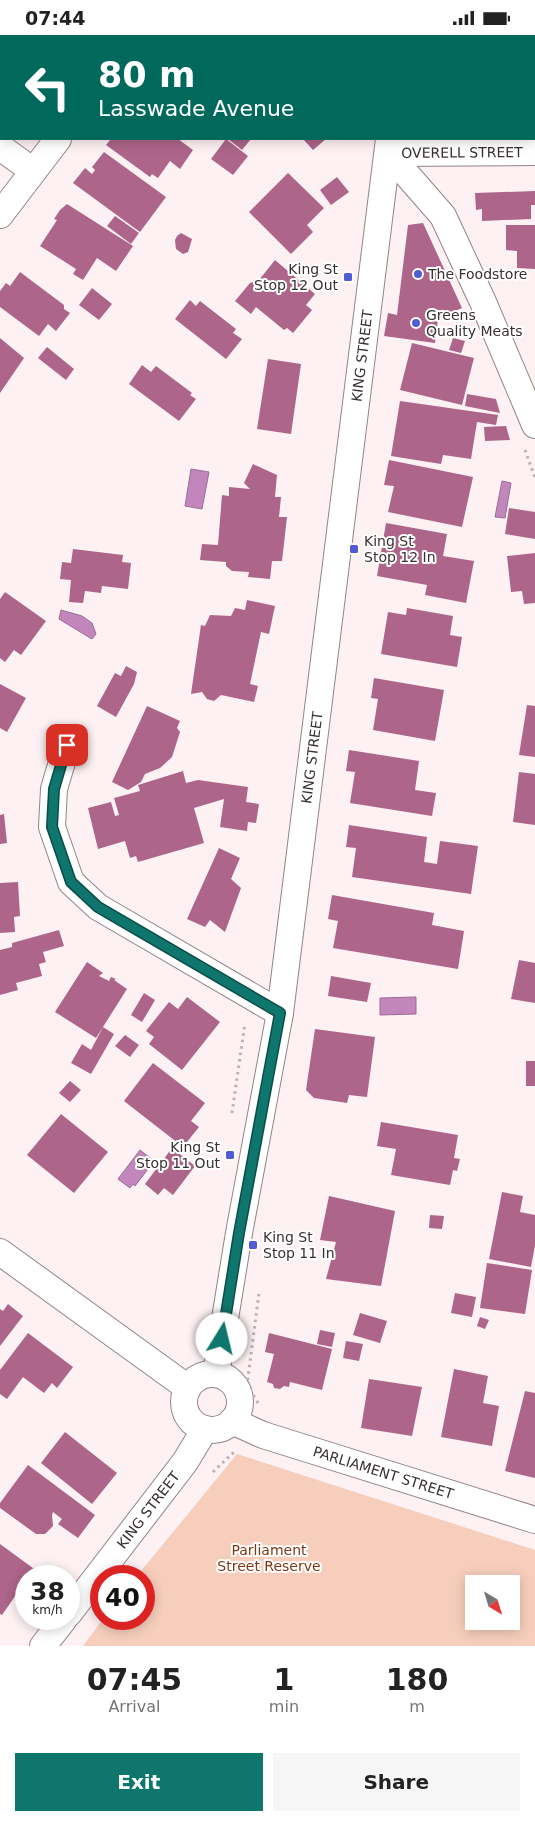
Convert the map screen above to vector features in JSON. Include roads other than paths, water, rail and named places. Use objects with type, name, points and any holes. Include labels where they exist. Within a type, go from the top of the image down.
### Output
[{"type":"street","points":[[0,215],[57,140]]},
{"type":"street","points":[[388,146],[443,217],[483,302],[535,425]]},
{"type":"street","name":"OVERELL STREET","points":[[388,146],[535,152]]},
{"type":"street","name":"KING STREET","points":[[216,1374],[239,1233],[280,1013],[388,146]]},
{"type":"street","points":[[0,147],[33,171]]},
{"type":"street","points":[[67,745],[54,789],[52,827],[71,882],[98,907],[280,1013]]},
{"type":"street","points":[[0,1252],[188,1387]]},
{"type":"street","points":[[216,1374],[225,1377],[237,1389],[240,1406],[237,1415],[232,1421],[219,1429],[205,1429],[191,1419],[186,1412],[185,1404],[188,1387],[201,1377],[216,1374]]},
{"type":"street","name":"PARLIAMENT STREET","points":[[232,1421],[263,1435],[535,1520]]},
{"type":"street","name":"KING STREET","points":[[80,1599],[184,1462],[205,1429]]},
{"type":"street","points":[[43,1646],[55,1630]]},
{"type":"place","name":"The Foodstore","points":[[418,274]]},
{"type":"place","name":"King St Stop 12 Out","points":[[348,277]]},
{"type":"place","name":"Greens Quality Meats","points":[[416,323]]},
{"type":"place","name":"King St Stop 12 In","points":[[354,549]]},
{"type":"place","name":"King St Stop 11 Out","points":[[230,1155]]},
{"type":"place","name":"King St Stop 11 In","points":[[253,1245]]},
{"type":"park label","name":"Parliament Street Reserve","points":[[269,1558]]}]
